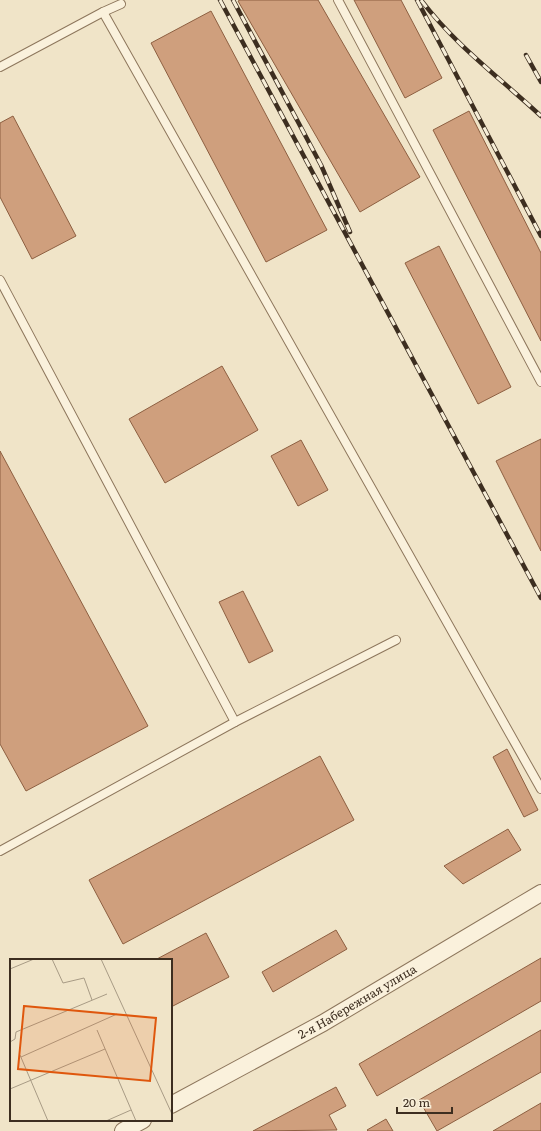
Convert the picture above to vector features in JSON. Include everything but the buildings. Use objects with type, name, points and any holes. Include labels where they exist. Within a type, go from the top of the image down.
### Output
[{"type":"street","name":"2-я Набережная улица","points":[[172,1104],[323,1023],[541,893]]},
{"type":"street","points":[[123,1131],[141,1121]]},
{"type":"lane","points":[[338,0],[541,382]]},
{"type":"lane","points":[[0,67],[103,12],[121,4]]},
{"type":"lane","points":[[103,12],[541,789]]},
{"type":"lane","points":[[0,280],[235,722]]},
{"type":"lane","points":[[0,851],[235,722],[396,640]]},
{"type":"railway","points":[[220,0],[541,598]]},
{"type":"railway","points":[[233,0],[321,165],[350,232]]},
{"type":"railway","points":[[417,0],[541,236]]},
{"type":"railway","points":[[421,0],[448,32],[478,61],[541,116]]},
{"type":"railway","points":[[526,55],[541,82]]}]
